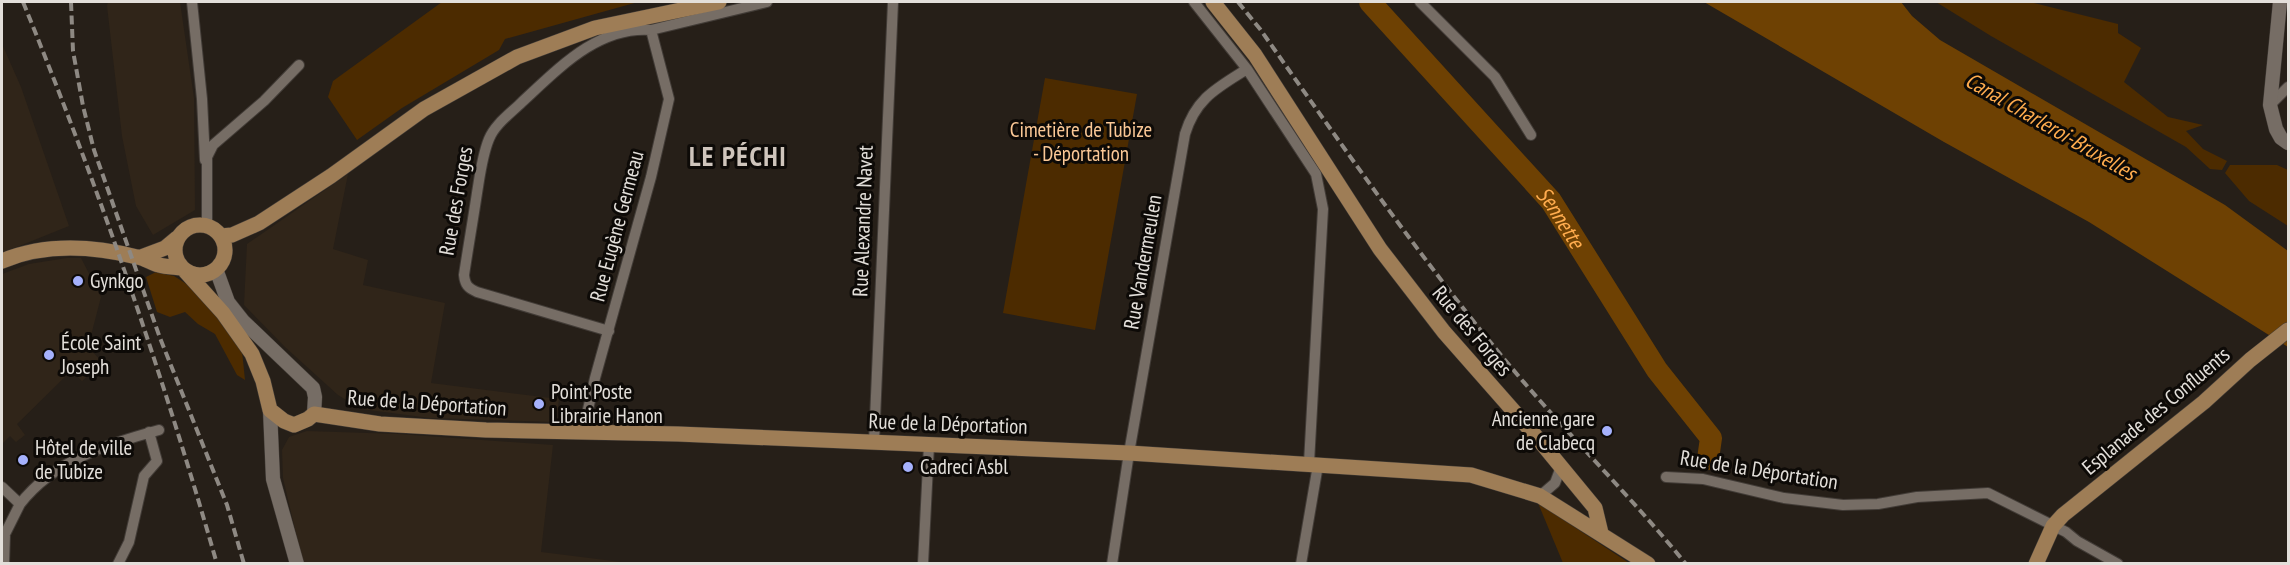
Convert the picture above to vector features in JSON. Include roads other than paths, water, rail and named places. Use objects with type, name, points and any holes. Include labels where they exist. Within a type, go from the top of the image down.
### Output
[{"type":"main road","points":[[221,236],[232,235],[259,223],[331,176],[424,109],[517,57],[595,28],[719,2]]},
{"type":"main road","name":"Rue des Forges","points":[[1213,2],[1254,55],[1380,249],[1417,299],[1595,508],[1601,533]]},
{"type":"main road","points":[[2,261],[14,256],[76,247],[104,249],[141,258],[160,266],[184,269],[201,275],[216,269],[225,254],[221,236],[207,224],[190,226],[165,248],[141,258]]},
{"type":"main road","points":[[177,238],[175,254],[184,269],[223,313],[252,354],[263,381],[270,410],[284,421],[294,425],[314,414]]},
{"type":"main road","name":"Esplanade des Confluents","points":[[2053,526],[2063,514],[2204,402],[2250,360],[2289,330]]},
{"type":"main road","name":"Rue de la Déportation","points":[[314,414],[380,424],[486,430],[874,442],[1129,453],[1471,475],[1540,496],[1648,564]]},
{"type":"main road","points":[[2036,564],[2053,526]]},
{"type":"street","points":[[192,2],[202,99],[207,224]]},
{"type":"street","name":"Rue des Forges","points":[[609,331],[477,292],[465,283],[464,275],[482,163],[489,137],[498,125],[562,64],[596,42],[615,35],[641,29],[651,30],[767,2]]},
{"type":"street","name":"Rue Alexandre Navet","points":[[874,442],[893,2]]},
{"type":"street","points":[[1194,2],[1247,69],[1316,174],[1323,209],[1313,464],[1301,564]]},
{"type":"street","points":[[1420,2],[1495,77],[1531,135]]},
{"type":"street","points":[[2280,2],[2270,105],[2276,129],[2289,143]]},
{"type":"street","points":[[595,28],[615,35]]},
{"type":"street","name":"Rue Eugène Germeau","points":[[583,432],[651,177],[669,99],[651,30]]},
{"type":"street","points":[[206,175],[207,157],[213,145],[264,101],[298,65]]},
{"type":"street","name":"Rue Vandermeulen","points":[[1112,564],[1129,453],[1187,125],[1198,104],[1215,89],[1247,69]]},
{"type":"street","points":[[2270,105],[2289,87]]},
{"type":"street","points":[[1316,174],[1339,185]]},
{"type":"street","points":[[216,269],[228,302],[243,321],[312,388],[315,397],[314,414]]},
{"type":"street","points":[[270,410],[273,479],[297,564]]},
{"type":"street","points":[[272,448],[279,434],[294,425]]},
{"type":"street","points":[[4,564],[5,534],[20,504],[38,484],[83,454],[154,431],[157,461],[144,476],[129,542],[118,564]]},
{"type":"street","points":[[923,564],[929,445]]},
{"type":"street","points":[[1540,496],[1555,483],[1562,467]]},
{"type":"street","name":"Rue de la Déportation","points":[[1666,477],[1703,479],[1784,498],[1842,505],[1878,504],[1917,497],[1988,493],[2053,526],[2118,564]]},
{"type":"street","points":[[2,487],[20,504]]},
{"type":"water","name":"Canal Charleroi-Bruxelles","points":[[1704,2],[1901,2],[1912,16],[1940,40],[2225,205],[2288,251],[2288,347],[2089,222],[1944,142]]},
{"type":"waterway","name":"Sennette","points":[[1370,2],[1551,201],[1657,370],[1711,438],[1708,459]]},
{"type":"railway","points":[[23,2],[51,71],[128,280],[217,564]]},
{"type":"railway","points":[[71,2],[73,51],[94,150],[160,338],[227,505],[244,564]]},
{"type":"railway","points":[[1238,2],[1472,320],[1527,386],[1686,564]]},
{"type":"place","name":"Gynkgo","points":[[78,281]]},
{"type":"place","name":"École Saint Joseph","points":[[49,355]]},
{"type":"place","name":"Point Poste Librairie Hanon","points":[[539,404]]},
{"type":"place","name":"Ancienne gare de Clabecq","points":[[1607,431]]},
{"type":"place","name":"Hôtel de ville de Tubize","points":[[23,460]]},
{"type":"place","name":"Cadreci Asbl","points":[[908,467]]},
{"type":"district","name":"LE PÉCHI","points":[[738,157]]},
{"type":"park label","name":"Cimetière de Tubize - Déportation","points":[[1081,142]]}]
